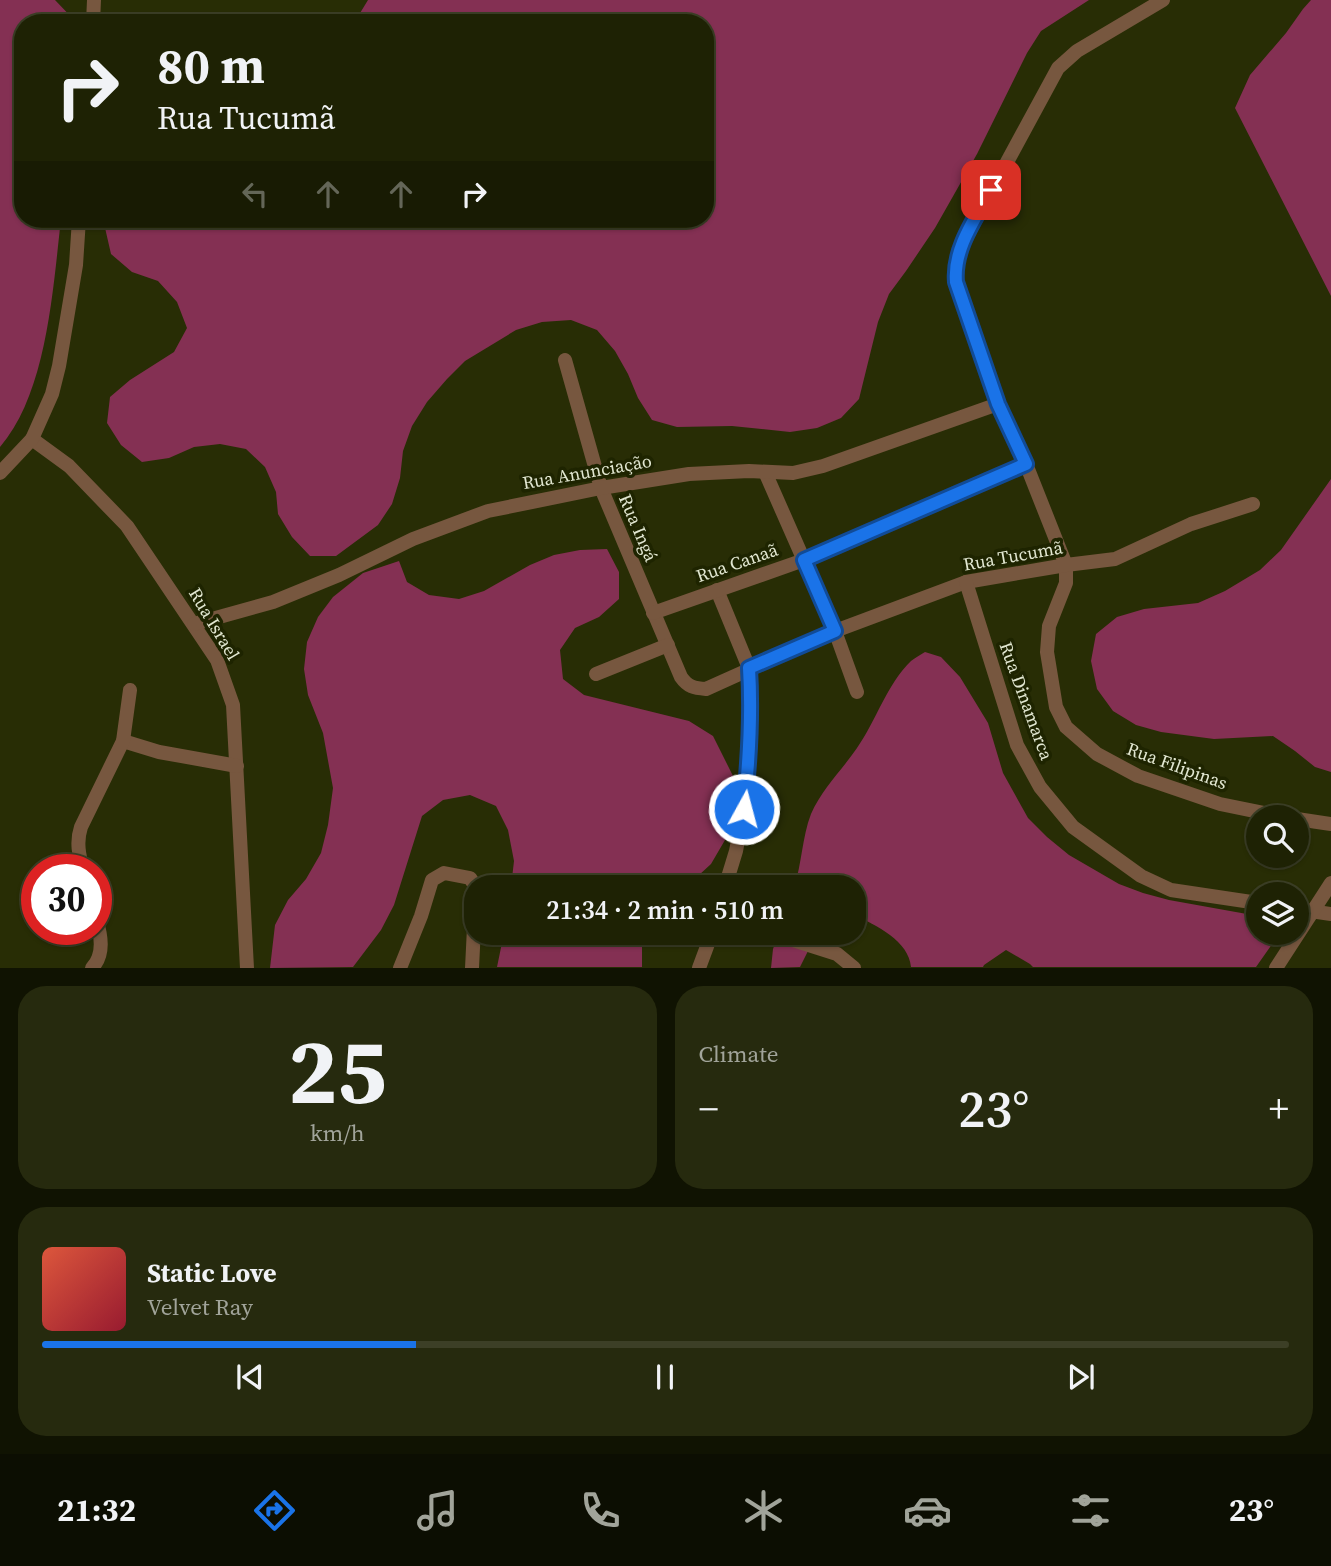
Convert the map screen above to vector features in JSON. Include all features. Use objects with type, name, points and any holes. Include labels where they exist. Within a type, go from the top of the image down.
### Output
[{"type":"street","points":[[1066,565],[1026,464],[998,404],[956,282],[955,270],[961,247],[1058,68],[1077,51],[1163,0]]},
{"type":"street","points":[[0,473],[32,439],[52,394],[76,265],[78,228]]},
{"type":"street","name":"Rua Ingá","points":[[565,360],[601,488],[653,612],[686,685],[706,689]]},
{"type":"street","name":"Rua Anunciação","points":[[194,624],[273,602],[339,575],[413,539],[488,511],[601,488],[689,474],[793,472],[823,466],[998,404]]},
{"type":"street","name":"Rua Israel","points":[[32,439],[69,466],[127,526],[217,660],[233,705],[247,968]]},
{"type":"street","name":"Rua Canaã","points":[[653,612],[804,560],[1026,464]]},
{"type":"street","points":[[765,472],[835,631],[857,692]]},
{"type":"street","name":"Rua Tucumã","points":[[706,689],[835,631],[966,582],[1115,559],[1211,516],[1253,504]]},
{"type":"street","name":"Rua Filipinas","points":[[1066,565],[1066,583],[1049,626],[1047,652],[1056,707],[1066,727],[1097,754],[1138,776],[1220,804],[1246,809]]},
{"type":"street","name":"Rua Dinamarca","points":[[966,582],[1017,744],[1040,788],[1073,827],[1141,876],[1171,890],[1246,901]]},
{"type":"street","points":[[717,590],[749,668],[751,710],[744,809],[729,875]]},
{"type":"street","points":[[596,674],[668,645]]},
{"type":"street","points":[[79,854],[78,837],[81,827],[123,741],[130,690]]},
{"type":"street","points":[[123,741],[159,752],[237,766]]},
{"type":"street","points":[[1309,821],[1331,824]]},
{"type":"street","points":[[400,968],[432,880],[444,873],[464,877]]},
{"type":"street","points":[[1309,906],[1331,883]]},
{"type":"street","points":[[1309,912],[1331,914]]},
{"type":"street","points":[[92,968],[98,960],[100,945]]},
{"type":"street","points":[[472,968],[473,945]]},
{"type":"street","points":[[699,968],[708,945]]},
{"type":"street","points":[[809,945],[837,954],[854,968]]},
{"type":"street","points":[[1276,968],[1287,945]]},
{"type":"shaded area","points":[[0,0],[55,0],[68,14],[14,14],[14,228],[60,228],[51,307],[38,369],[16,425],[0,447]]},
{"type":"shaded area","points":[[368,0],[1089,0],[1041,31],[1027,53],[977,154],[935,228],[889,294],[878,322],[859,399],[841,418],[817,428],[790,432],[732,426],[677,427],[652,420],[615,351],[597,330],[571,320],[542,322],[516,330],[465,361],[447,379],[427,402],[412,426],[403,451],[400,478],[392,504],[378,525],[336,556],[310,556],[292,537],[278,514],[276,492],[265,467],[246,449],[220,444],[194,447],[169,458],[142,462],[121,445],[107,423],[110,397],[130,380],[174,352],[187,328],[177,302],[158,281],[132,272],[111,254],[105,228],[714,228],[714,14],[359,14]]},
{"type":"shaded area","points":[[1311,0],[1331,0],[1331,296],[1235,108],[1250,75]]},
{"type":"shaded area","points":[[1331,479],[1331,772],[1315,767],[1273,736],[1214,739],[1161,732],[1136,725],[1113,711],[1097,689],[1091,661],[1096,634],[1117,617],[1144,609],[1198,603],[1260,570],[1281,550]]},
{"type":"shaded area","points":[[607,549],[619,572],[619,599],[599,617],[575,628],[560,650],[563,679],[584,695],[689,721],[713,736],[738,786],[737,813],[711,864],[699,875],[512,875],[514,861],[508,830],[496,806],[470,795],[443,800],[422,816],[394,905],[381,930],[353,967],[270,968],[275,925],[288,900],[306,879],[321,853],[328,825],[333,788],[323,733],[308,695],[304,669],[307,642],[318,617],[333,597],[363,573],[399,561],[407,582],[429,595],[459,599],[484,591],[554,555]]},
{"type":"shaded area","points":[[925,652],[941,657],[960,677],[988,723],[1003,773],[1028,818],[1047,837],[1069,855],[1119,884],[1169,900],[1246,914],[1246,945],[1272,945],[1256,967],[1033,967],[1006,950],[983,967],[911,967],[909,958],[898,942],[866,921],[866,875],[797,875],[811,814],[826,788],[864,737],[895,680],[911,661]]},
{"type":"shaded area","points":[[502,945],[642,945],[642,967],[497,967]]},
{"type":"shaded area","points":[[774,945],[811,945],[800,967],[771,968]]},
{"type":"route","points":[[744,809],[751,710],[749,668],[835,631],[804,560],[1026,464],[998,404],[956,282],[956,260],[991,190]]}]
